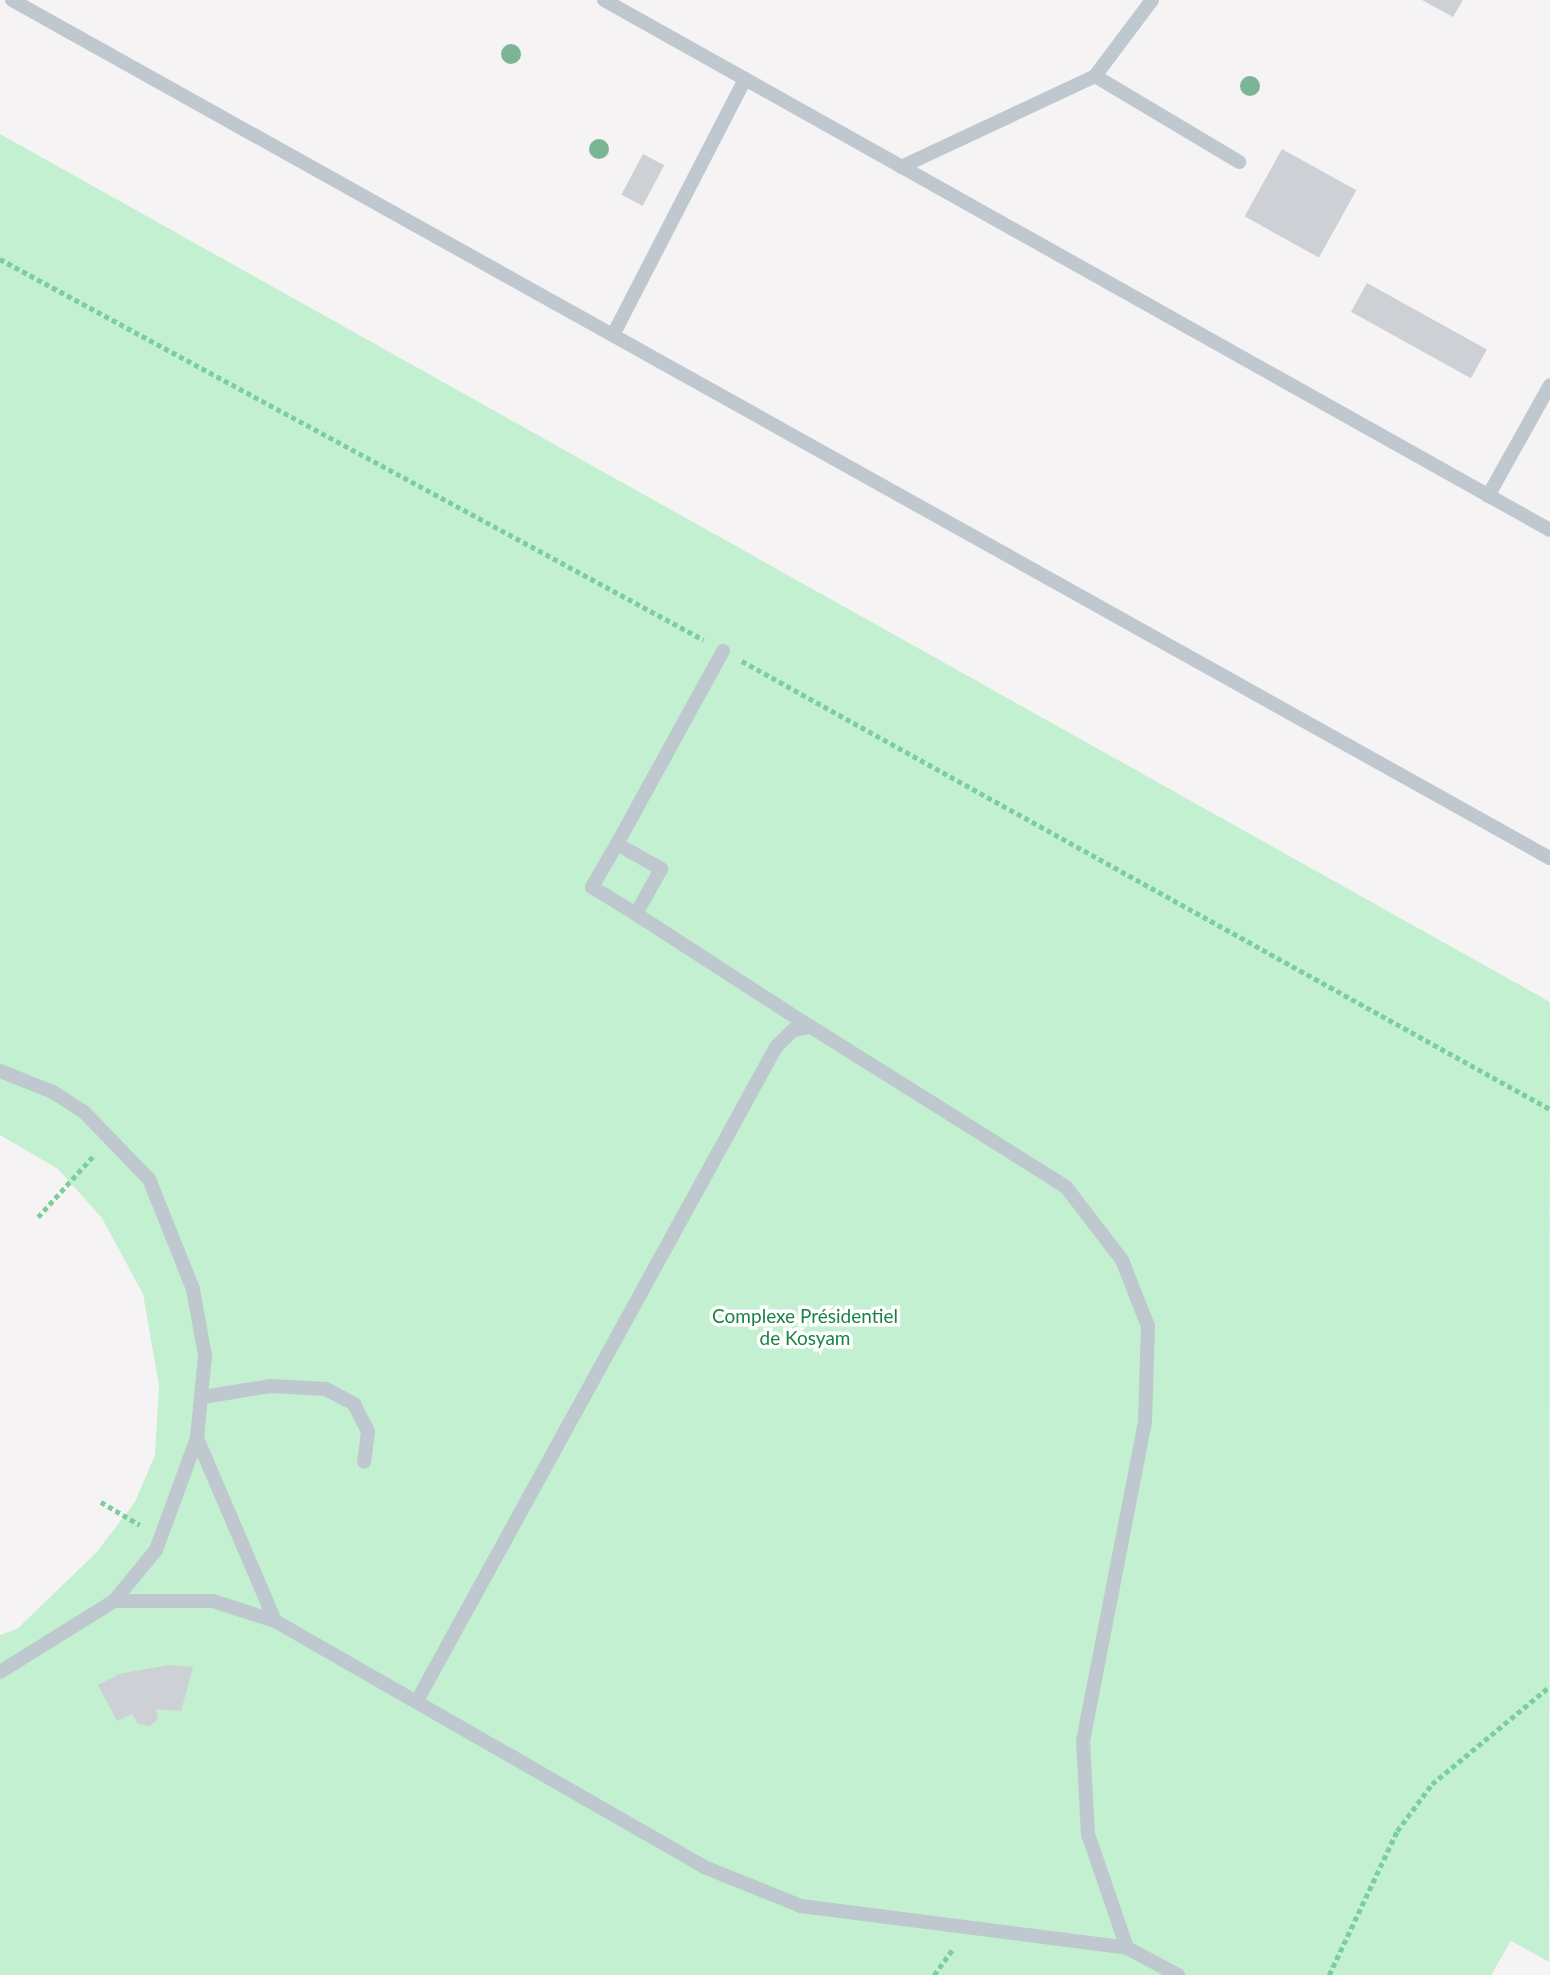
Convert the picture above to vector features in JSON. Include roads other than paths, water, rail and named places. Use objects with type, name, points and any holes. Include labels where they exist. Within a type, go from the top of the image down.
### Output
[{"type":"lane","points":[[12,0],[1550,858]]},
{"type":"lane","points":[[605,0],[1550,530]]},
{"type":"lane","points":[[901,167],[1095,76],[1152,0]]},
{"type":"lane","points":[[1095,76],[1239,162]]},
{"type":"lane","points":[[612,335],[745,79]]},
{"type":"lane","points":[[1488,496],[1550,385]]},
{"type":"lane","points":[[723,651],[592,887],[811,1027],[834,1036],[1066,1187],[1122,1260],[1148,1326],[1145,1422],[1083,1740],[1088,1834],[1127,1948]]},
{"type":"lane","points":[[617,844],[661,869],[636,914]]},
{"type":"lane","points":[[418,1699],[776,1047],[793,1030],[811,1027]]},
{"type":"lane","points":[[0,1071],[53,1092],[110,1135],[149,1179],[192,1289],[205,1356],[197,1438],[161,1539],[114,1601],[0,1672]]},
{"type":"lane","points":[[203,1397],[271,1386],[326,1389],[354,1404],[359,1413],[368,1431],[364,1462]]},
{"type":"lane","points":[[197,1438],[275,1621]]},
{"type":"lane","points":[[114,1601],[213,1601],[275,1621],[418,1699],[704,1867],[802,1906],[1127,1948],[1178,1975]]},
{"type":"park label","name":"Complexe Présidentiel de Kosyam","points":[[805,1327]]}]
